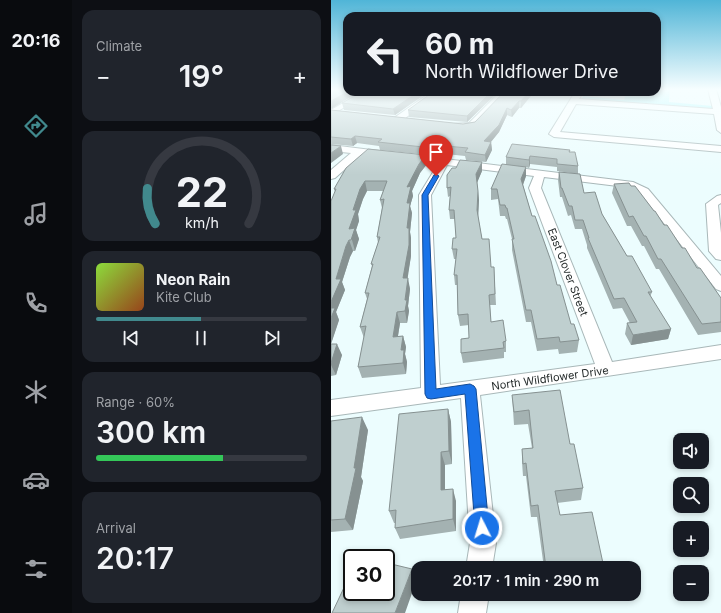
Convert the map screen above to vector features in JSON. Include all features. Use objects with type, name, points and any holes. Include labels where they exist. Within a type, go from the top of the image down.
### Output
[{"type":"street","points":[[398,118],[394,120],[412,122]]},
{"type":"street","points":[[442,125],[464,127],[471,126],[479,118]]},
{"type":"street","points":[[563,118],[554,134],[721,149]]},
{"type":"street","points":[[719,118],[721,130]]},
{"type":"street","points":[[331,148],[629,184],[644,191],[721,286]]},
{"type":"street","points":[[331,176],[359,151]]},
{"type":"street","points":[[431,394],[425,195],[444,162]]},
{"type":"street","name":"East Clover Street","points":[[540,173],[535,188],[606,370]]},
{"type":"street","points":[[721,198],[712,204],[716,251],[721,256]]},
{"type":"street","name":"North Wildflower Drive","points":[[331,408],[606,370],[721,352]]},
{"type":"street","points":[[470,389],[483,543],[480,561]]},
{"type":"street","points":[[472,613],[474,601]]},
{"type":"building","points":[[331,118],[403,118],[463,124],[475,122],[479,118],[502,118],[499,125],[484,141],[491,142],[485,155],[465,152],[468,148],[435,145],[432,148],[378,142],[382,139],[355,136],[351,139],[331,137]]},
{"type":"building","points":[[512,144],[570,150],[569,152],[575,152],[578,166],[557,164],[557,159],[530,156],[529,160],[506,157]]},
{"type":"building","points":[[331,145],[341,146],[331,153]]},
{"type":"building","points":[[368,149],[426,155],[419,164],[407,187],[411,186],[407,203],[410,203],[407,228],[409,228],[409,245],[403,278],[408,278],[405,300],[407,300],[405,311],[397,312],[393,337],[403,336],[401,350],[404,350],[403,363],[358,367],[366,326],[360,327],[369,293],[365,293],[373,264],[371,264],[380,237],[377,237],[384,199],[380,200],[387,181],[365,181],[360,189],[353,210],[356,210],[349,229],[355,228],[351,240],[349,240],[346,246],[336,279],[341,279],[331,302],[331,201],[336,189],[334,189],[346,168]]},
{"type":"building","points":[[460,160],[482,162],[476,174],[478,191],[477,210],[482,239],[489,239],[491,267],[494,267],[495,294],[489,295],[491,322],[503,320],[506,341],[503,342],[504,348],[461,353],[461,339],[469,338],[468,314],[458,315],[457,275],[454,275],[457,249],[452,249],[453,238],[456,238],[454,210],[449,210],[451,187],[447,188],[447,175],[452,168],[456,168]]},
{"type":"building","points":[[502,164],[526,167],[521,179],[532,216],[535,216],[551,261],[557,285],[560,285],[571,324],[574,324],[579,340],[560,342],[559,337],[537,339],[531,310],[526,310],[512,239],[514,239],[507,208],[505,205],[500,205],[497,189],[491,189]]},
{"type":"building","points":[[559,172],[580,174],[584,193],[595,192],[602,214],[627,256],[632,256],[652,292],[648,292],[671,329],[633,335],[627,323],[637,322],[624,298],[614,299],[588,238],[583,220],[575,220],[572,206],[569,206],[561,188]]},
{"type":"building","points":[[629,183],[631,186],[635,186],[664,225],[667,225],[682,248],[685,248],[697,268],[700,268],[721,298],[721,322],[702,324],[661,259],[658,259],[633,216],[629,217],[614,184]]},
{"type":"building","points":[[331,308],[335,308],[331,318]]},
{"type":"building","points":[[331,344],[337,344],[331,363]]},
{"type":"building","points":[[560,390],[570,444],[574,444],[583,488],[555,491],[560,515],[592,512],[602,561],[545,561],[538,505],[531,506],[526,463],[523,464],[522,449],[533,448],[529,410],[514,412],[512,395]]},
{"type":"building","points":[[448,409],[449,451],[441,452],[441,490],[453,489],[453,519],[395,528],[396,510],[389,511],[399,414]]},
{"type":"building","points":[[362,417],[354,468],[356,468],[345,519],[331,520],[331,421]]},
{"type":"building","points":[[395,565],[411,569],[395,613],[332,613],[343,590],[343,601],[395,601]]},
{"type":"route","points":[[436,176],[425,195],[431,394],[470,389],[482,528]]}]
